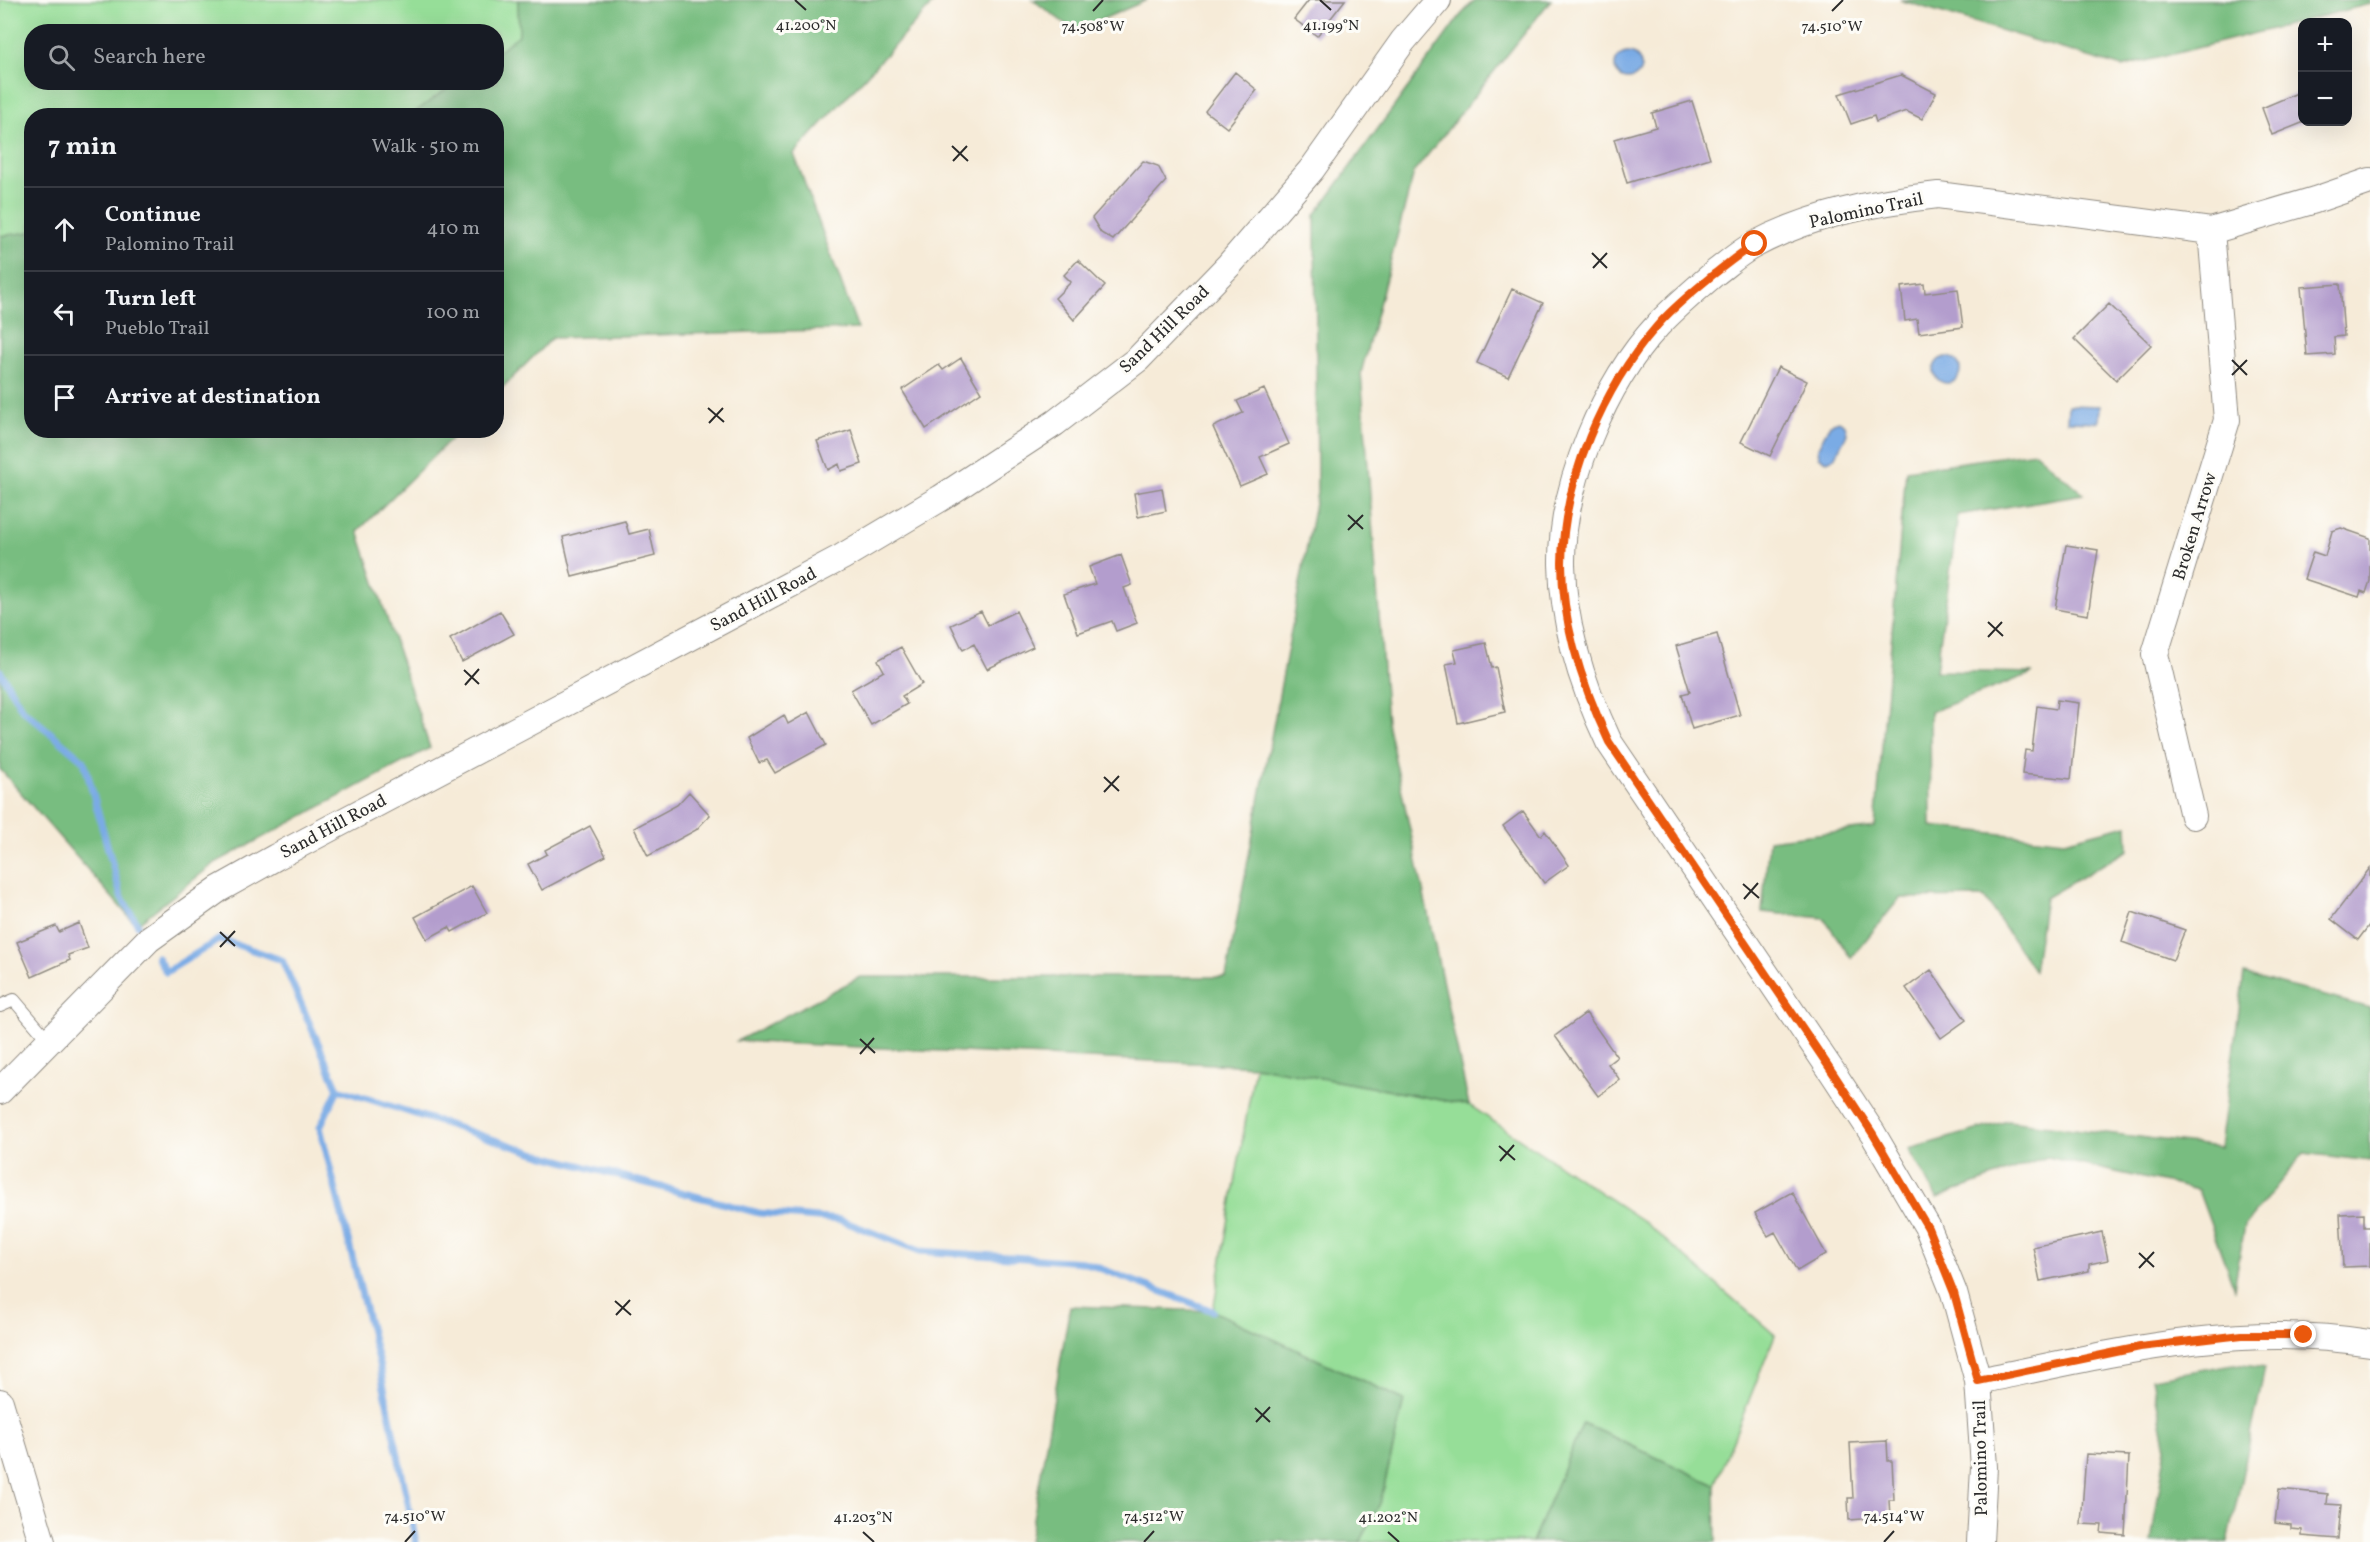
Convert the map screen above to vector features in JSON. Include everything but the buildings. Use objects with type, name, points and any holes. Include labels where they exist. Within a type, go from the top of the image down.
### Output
[{"type":"street","name":"Sand Hill Road","points":[[0,1091],[149,939],[219,889],[276,856],[842,557],[941,498],[1055,423],[1138,358],[1229,265],[1312,168],[1403,40],[1437,0]]},
{"type":"street","name":"Palomino Trail","points":[[1980,1542],[1984,1467],[1978,1381],[1954,1293],[1928,1228],[1873,1134],[1833,1073],[1609,742],[1592,705],[1575,652],[1562,564],[1565,520],[1587,441],[1623,372],[1657,326],[1700,285],[1745,249],[1820,216],[1904,199],[1938,195],[2211,231],[2370,181]]},
{"type":"street","name":"Broken Arrow","points":[[2193,816],[2155,654],[2227,420],[2211,231]]},
{"type":"street","points":[[1978,1381],[2140,1347],[2242,1335],[2304,1335],[2370,1343]]},
{"type":"street","points":[[0,1402],[42,1542]]},
{"type":"lane","points":[[0,1006],[14,1000],[49,1041]]},
{"type":"green space","points":[[0,0],[518,0],[519,36],[504,47],[504,24],[24,24],[24,90],[445,90],[421,108],[24,108],[24,233],[0,236]]},
{"type":"green space","points":[[518,0],[936,0],[794,154],[858,329],[552,338],[504,386],[504,108],[421,108],[445,90],[504,90],[504,47],[519,35]]},
{"type":"green space","points":[[1033,0],[1147,0],[1075,31]]},
{"type":"green space","points":[[1475,0],[1551,0],[1414,172],[1361,373],[1387,722],[1469,1105],[1255,1066],[737,1041],[860,977],[1226,977],[1317,493],[1315,215],[1460,16]]},
{"type":"green space","points":[[1900,0],[2370,0],[2370,4],[2315,18],[2298,18],[2298,22],[2122,67]]},
{"type":"green space","points":[[24,233],[24,438],[452,438],[358,531],[430,748],[215,863],[136,925],[0,769],[0,236]]},
{"type":"green space","points":[[2035,452],[2083,494],[1958,515],[1936,671],[2033,673],[1930,712],[1931,826],[2064,841],[2127,825],[2128,850],[2045,898],[2034,971],[1984,897],[1900,898],[1851,958],[1824,918],[1762,912],[1769,840],[1875,827],[1906,470]]},
{"type":"green space","points":[[2244,974],[2370,1008],[2370,1161],[2304,1153],[2245,1225],[2234,1288],[2198,1190],[2047,1157],[1937,1198],[1909,1149],[2008,1121],[2220,1147]]},
{"type":"green space","points":[[1255,1066],[1469,1105],[1643,1221],[1775,1335],[1715,1485],[1583,1423],[1532,1542],[1359,1542],[1380,1504],[1404,1400],[1213,1311]]},
{"type":"green space","points":[[1070,1306],[1213,1311],[1404,1400],[1380,1504],[1359,1542],[1029,1542]]},
{"type":"green space","points":[[2234,1364],[2265,1368],[2228,1542],[2151,1542],[2166,1447],[2152,1378]]},
{"type":"green space","points":[[1583,1423],[1715,1485],[1716,1542],[1532,1542]]},
{"type":"water","points":[[1628,53],[1637,57],[1641,66],[1637,75],[1628,79],[1619,75],[1615,66],[1619,57]]},
{"type":"water","points":[[1947,357],[1956,361],[1960,370],[1956,379],[1947,383],[1938,379],[1934,370],[1938,361]]},
{"type":"water","points":[[2068,405],[2100,406],[2099,422],[2067,421]]},
{"type":"water","points":[[1839,421],[1845,425],[1847,434],[1834,458],[1827,461],[1819,457],[1818,448],[1830,424]]},
{"type":"waterway","points":[[0,671],[22,709],[84,761],[121,896],[138,925]]},
{"type":"waterway","points":[[157,957],[166,972],[220,939],[282,960],[338,1089],[541,1155],[759,1213],[840,1220],[920,1251],[1083,1262],[1213,1311]]},
{"type":"waterway","points":[[338,1089],[320,1127],[380,1368],[416,1542]]},
{"type":"route","points":[[1755,244],[1745,249],[1700,285],[1657,326],[1623,372],[1587,441],[1575,477],[1565,520],[1562,564],[1567,609],[1575,652],[1592,705],[1609,742],[1833,1073],[1873,1134],[1928,1228],[1954,1293],[1978,1381],[2140,1347],[2242,1335],[2304,1335]]}]
